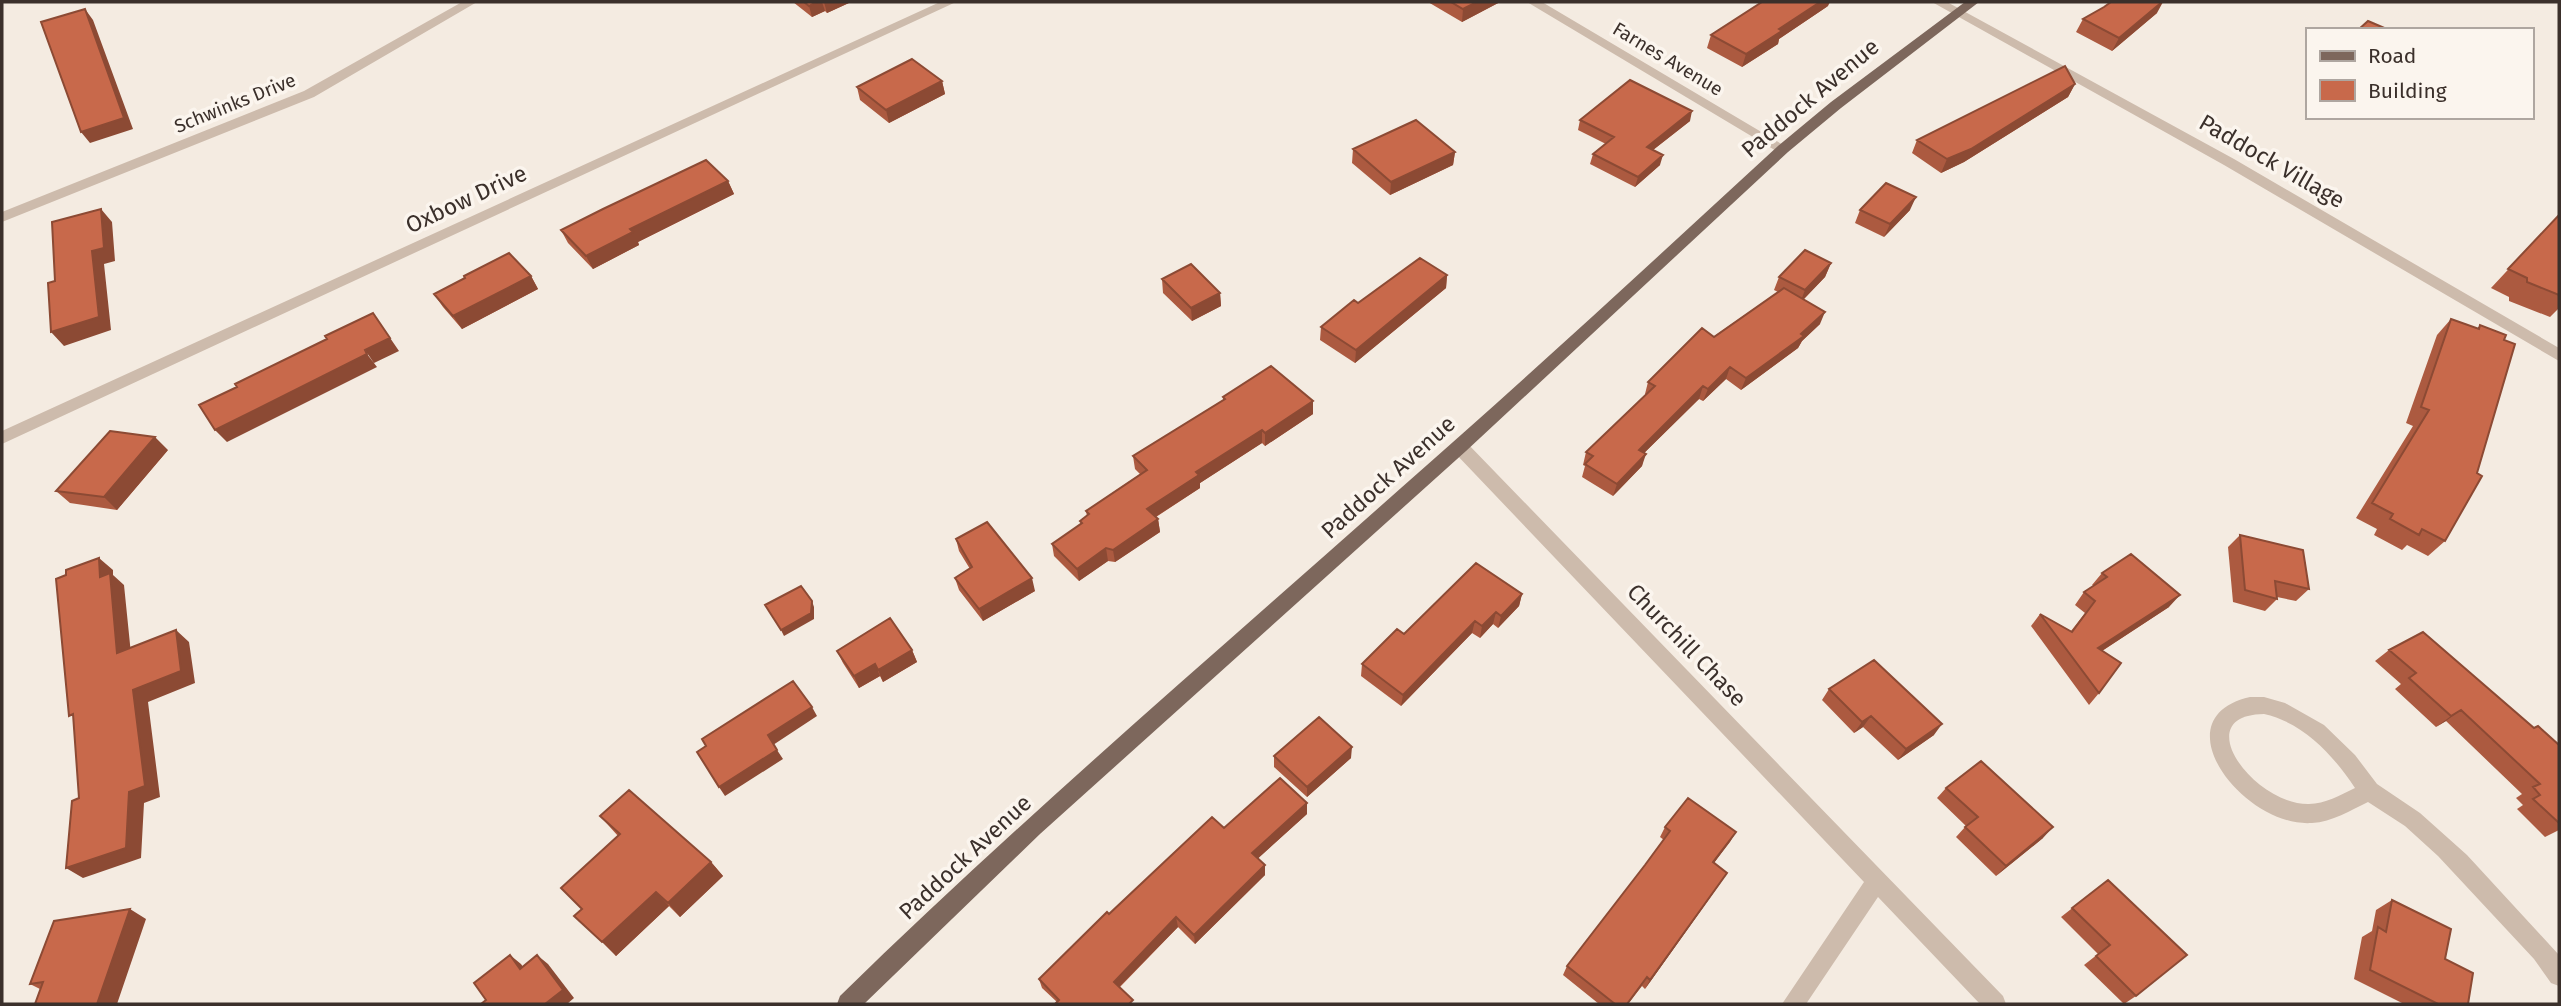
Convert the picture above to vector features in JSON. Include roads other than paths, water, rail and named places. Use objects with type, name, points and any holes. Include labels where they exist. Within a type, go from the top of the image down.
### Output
[{"type":"main road","name":"Paddock Avenue","points":[[848,1004],[1004,852],[1147,721],[1460,446],[1783,149],[1836,105],[1966,7]]},
{"type":"street","name":"Schwinks Drive","points":[[2,217],[309,94],[471,2]]},
{"type":"street","name":"Oxbow Drive","points":[[2,438],[950,2]]},
{"type":"street","name":"Farnes Avenue","points":[[1533,2],[1783,149]]},
{"type":"street","name":"Paddock Village","points":[[1938,2],[1966,7],[2559,355]]},
{"type":"street","name":"Churchill Chase","points":[[1460,446],[1995,1004]]},
{"type":"street","points":[[2369,791],[2334,808],[2311,814],[2270,803],[2249,790],[2225,758],[2220,740],[2224,724],[2229,715],[2246,706],[2263,705],[2303,721],[2348,761],[2369,791],[2417,822],[2465,869],[2493,897],[2559,975]]},
{"type":"street","points":[[1793,1004],[1877,881]]}]
